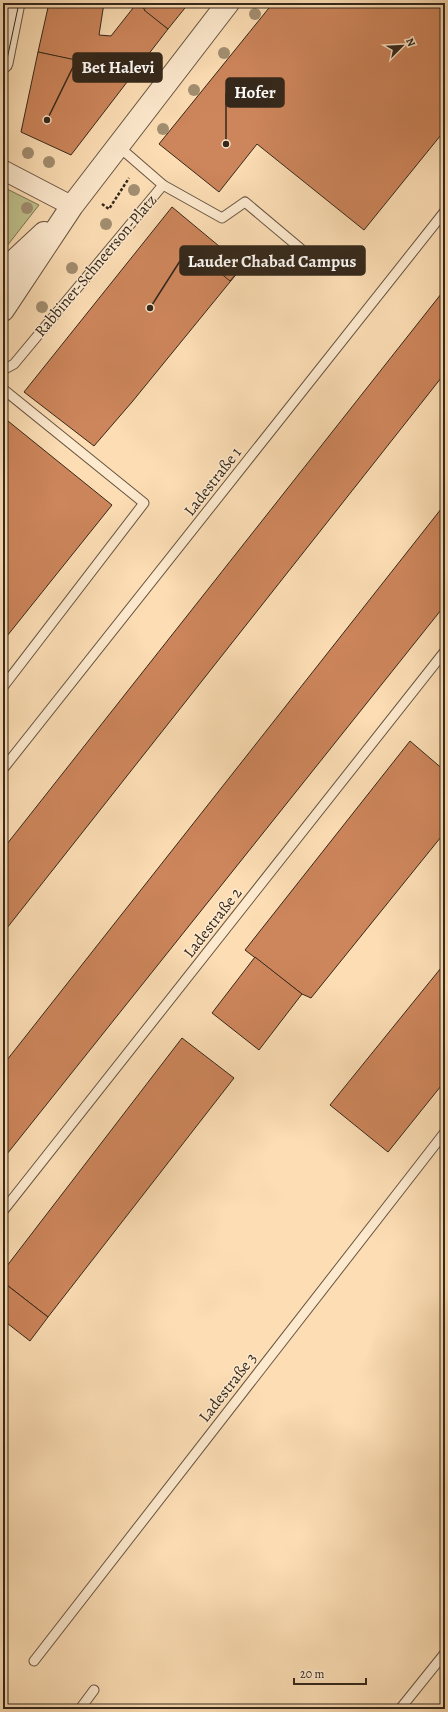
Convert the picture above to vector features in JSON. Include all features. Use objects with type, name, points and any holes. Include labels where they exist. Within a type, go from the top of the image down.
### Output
[{"type":"street","points":[[3,63],[15,3]]},
{"type":"street","points":[[3,310],[72,206],[228,3]]},
{"type":"street","points":[[3,170],[72,206]]},
{"type":"street","points":[[3,274],[14,261],[72,206]]},
{"type":"lane","name":"Rabbiner-Schneerson-Platz","points":[[3,370],[14,364],[163,184],[118,146]]},
{"type":"lane","points":[[163,184],[222,218],[245,202],[301,249]]},
{"type":"lane","name":"Ladestraße 1","points":[[3,769],[445,211]]},
{"type":"lane","points":[[3,388],[144,502],[3,687]]},
{"type":"lane","name":"Ladestraße 2","points":[[3,1211],[445,651]]},
{"type":"lane","name":"Ladestraße 3","points":[[34,1661],[445,1132]]},
{"type":"lane","points":[[400,1709],[445,1653]]},
{"type":"lane","points":[[80,1709],[94,1690]]},
{"type":"green space","points":[[3,187],[39,205],[3,251]]},
{"type":"building","points":[[49,3],[104,3],[99,35],[111,36],[137,3],[168,29],[134,73],[92,64],[38,52]]},
{"type":"building","points":[[149,3],[189,3],[168,29],[144,10]]},
{"type":"building","points":[[273,3],[445,3],[445,130],[364,230],[257,144],[219,192],[159,144]]},
{"type":"building","points":[[38,52],[76,60],[73,76],[80,80],[92,64],[134,73],[71,155],[21,132]]},
{"type":"building","points":[[172,207],[243,266],[132,402],[94,446],[24,392]]},
{"type":"building","points":[[219,248],[243,266],[230,281],[207,262]]},
{"type":"building","points":[[445,289],[445,373],[3,933],[3,849]]},
{"type":"building","points":[[3,417],[112,505],[3,641]]},
{"type":"building","points":[[445,504],[445,605],[3,1159],[3,1065]]},
{"type":"building","points":[[410,741],[445,771],[445,832],[311,998],[302,994],[245,950]]},
{"type":"building","points":[[255,957],[302,994],[259,1050],[212,1013]]},
{"type":"building","points":[[445,963],[445,1081],[388,1152],[330,1105]]},
{"type":"building","points":[[182,1038],[234,1078],[48,1317],[3,1282],[3,1271]]},
{"type":"building","points":[[3,1282],[48,1317],[30,1341],[3,1320]]},
{"type":"tram line","points":[[3,28],[8,3]]},
{"type":"tram line","points":[[3,78],[19,3]]},
{"type":"place","name":"Bet Halevi","points":[[47,120]]},
{"type":"place","name":"Hofer","points":[[226,144]]},
{"type":"place","name":"Lauder Chabad Campus","points":[[150,308]]}]
